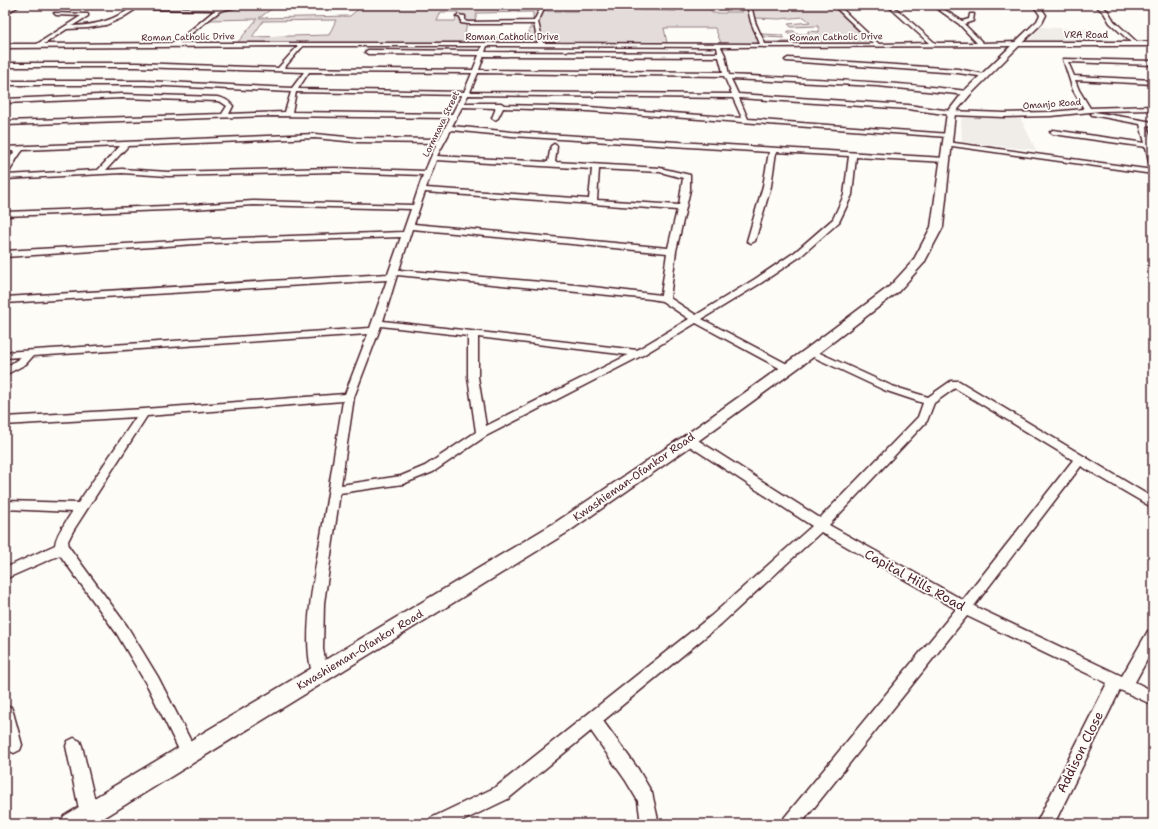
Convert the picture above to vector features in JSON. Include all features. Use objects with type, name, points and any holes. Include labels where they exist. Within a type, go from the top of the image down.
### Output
[{"type":"main road","points":[[951,113],[967,93],[1018,44],[1043,17],[1040,9],[1036,5]]},
{"type":"main road","name":"Kwashieman-Ofankor Road","points":[[81,819],[320,676],[562,527],[689,440],[894,290],[918,263],[937,227],[951,113]]},
{"type":"street","points":[[5,13],[19,5]]},
{"type":"street","points":[[66,28],[103,26],[116,20],[137,6],[222,9],[242,5]]},
{"type":"street","points":[[541,45],[536,22],[544,5]]},
{"type":"street","points":[[749,5],[753,22],[763,46]]},
{"type":"street","points":[[835,5],[877,44]]},
{"type":"street","points":[[889,5],[932,44]]},
{"type":"street","points":[[934,5],[960,24],[981,44]]},
{"type":"street","points":[[1097,5],[1106,12],[1112,22],[1136,44]]},
{"type":"street","points":[[1147,5],[1153,8]]},
{"type":"street","points":[[172,45],[188,35],[213,14],[222,9]]},
{"type":"street","points":[[38,46],[86,15],[56,14]]},
{"type":"street","points":[[960,24],[971,20],[972,15]]},
{"type":"street","points":[[458,16],[463,17],[463,22],[468,23],[536,22]]},
{"type":"street","points":[[280,70],[302,44]]},
{"type":"street","name":"Roman Catholic Drive","points":[[5,46],[302,44],[763,46],[1018,44]]},
{"type":"street","name":"VRA Road","points":[[1018,44],[1153,44]]},
{"type":"street","points":[[194,45],[196,48],[201,50],[227,51]]},
{"type":"street","name":"Lormnava Street","points":[[320,676],[316,649],[317,603],[349,397],[375,327],[407,230],[433,158],[467,92],[485,45]]},
{"type":"street","points":[[718,46],[722,55],[727,76],[746,121]]},
{"type":"street","points":[[288,51],[303,51]]},
{"type":"street","points":[[364,52],[722,55]]},
{"type":"street","points":[[788,60],[986,74]]},
{"type":"street","points":[[1088,110],[1081,100],[1065,60],[1153,63]]},
{"type":"street","points":[[5,65],[136,65],[280,70],[476,71],[727,76],[932,89],[967,93]]},
{"type":"street","points":[[126,73],[136,65]]},
{"type":"street","points":[[288,114],[294,90],[308,70]]},
{"type":"street","points":[[1071,78],[1153,82]]},
{"type":"street","name":"Omanjo Road","points":[[5,83],[145,84],[329,92],[467,92],[735,96],[908,107],[951,113],[1027,115],[1088,110],[1153,108]]},
{"type":"street","points":[[5,102],[122,96],[217,99],[222,100],[230,106],[224,116]]},
{"type":"street","points":[[460,105],[588,109],[947,139],[1153,172]]},
{"type":"street","points":[[495,118],[501,106]]},
{"type":"street","points":[[1076,112],[1124,118],[1153,124]]},
{"type":"street","points":[[5,123],[288,114],[454,116]]},
{"type":"street","points":[[1143,123],[1150,145],[1153,162]]},
{"type":"street","points":[[448,128],[506,133],[945,160]]},
{"type":"street","points":[[1053,132],[1150,145]]},
{"type":"street","points":[[5,149],[315,136],[356,140],[441,141]]},
{"type":"street","points":[[100,172],[126,144]]},
{"type":"street","points":[[551,165],[554,146]]},
{"type":"street","points":[[5,173],[11,160],[21,148]]},
{"type":"street","points":[[751,241],[767,186],[772,149]]},
{"type":"street","points":[[334,490],[391,483],[413,477],[446,459],[482,433],[639,353],[758,281],[798,254],[836,220],[848,196],[853,155]]},
{"type":"street","points":[[433,158],[660,170],[687,177],[672,251],[665,299]]},
{"type":"street","points":[[593,202],[596,167]]},
{"type":"street","points":[[5,177],[131,171],[168,174],[335,170],[428,173]]},
{"type":"street","points":[[422,190],[681,208]]},
{"type":"street","points":[[5,214],[192,207],[253,203],[415,207]]},
{"type":"street","points":[[5,254],[407,230],[672,251]]},
{"type":"street","points":[[5,300],[392,275],[576,288],[651,296],[665,299],[696,319],[787,368]]},
{"type":"street","points":[[5,355],[375,327],[473,333],[639,353]]},
{"type":"street","points":[[473,333],[473,377],[482,433]]},
{"type":"street","points":[[811,352],[888,388],[929,401]]},
{"type":"street","points":[[5,372],[22,362],[30,353]]},
{"type":"street","points":[[437,824],[502,793],[721,615],[821,525],[923,418],[929,401],[955,383],[1153,504]]},
{"type":"street","points":[[5,421],[144,413],[349,397]]},
{"type":"street","points":[[144,413],[68,528],[62,542],[62,548],[122,630],[153,682],[189,753]]},
{"type":"street","name":"Capital Hills Road","points":[[689,440],[821,525],[965,608],[1153,698]]},
{"type":"street","points":[[790,824],[965,608],[1080,459]]},
{"type":"street","points":[[5,505],[82,508]]},
{"type":"street","points":[[5,512],[30,506]]},
{"type":"street","points":[[5,574],[62,548]]},
{"type":"street","name":"Addison Close","points":[[1045,824],[1120,683],[1153,635]]},
{"type":"street","points":[[5,712],[14,745]]},
{"type":"street","points":[[592,719],[632,774],[646,799],[650,824]]},
{"type":"street","points":[[74,746],[81,819]]},
{"type":"shaded area","points":[[246,5],[282,5],[270,10],[259,18],[350,16],[363,5],[548,5],[547,11],[579,11],[580,5],[639,5],[639,10],[676,11],[676,7],[671,5],[709,5],[712,13],[726,13],[742,12],[740,6],[732,5],[831,5],[872,44],[237,43],[257,19],[210,20],[221,11]],"holes":[[[441,12],[458,12],[455,21],[437,21]],[[533,12],[533,21],[475,22],[477,13]],[[804,17],[810,22],[788,24],[791,27],[818,26],[819,32],[808,31],[808,34],[796,34],[794,31],[788,31],[788,34],[808,38],[813,42],[764,42],[763,37],[784,38],[782,35],[761,34],[755,18],[779,19]],[[336,20],[329,35],[252,37],[263,21]],[[531,23],[529,37],[464,38],[467,24]],[[664,28],[715,28],[721,43],[667,43]]]},
{"type":"shaded area","points":[[1040,27],[1100,30],[1110,43],[1028,42]]},
{"type":"shaded area","points":[[961,116],[1020,117],[1036,150],[962,142]]}]
